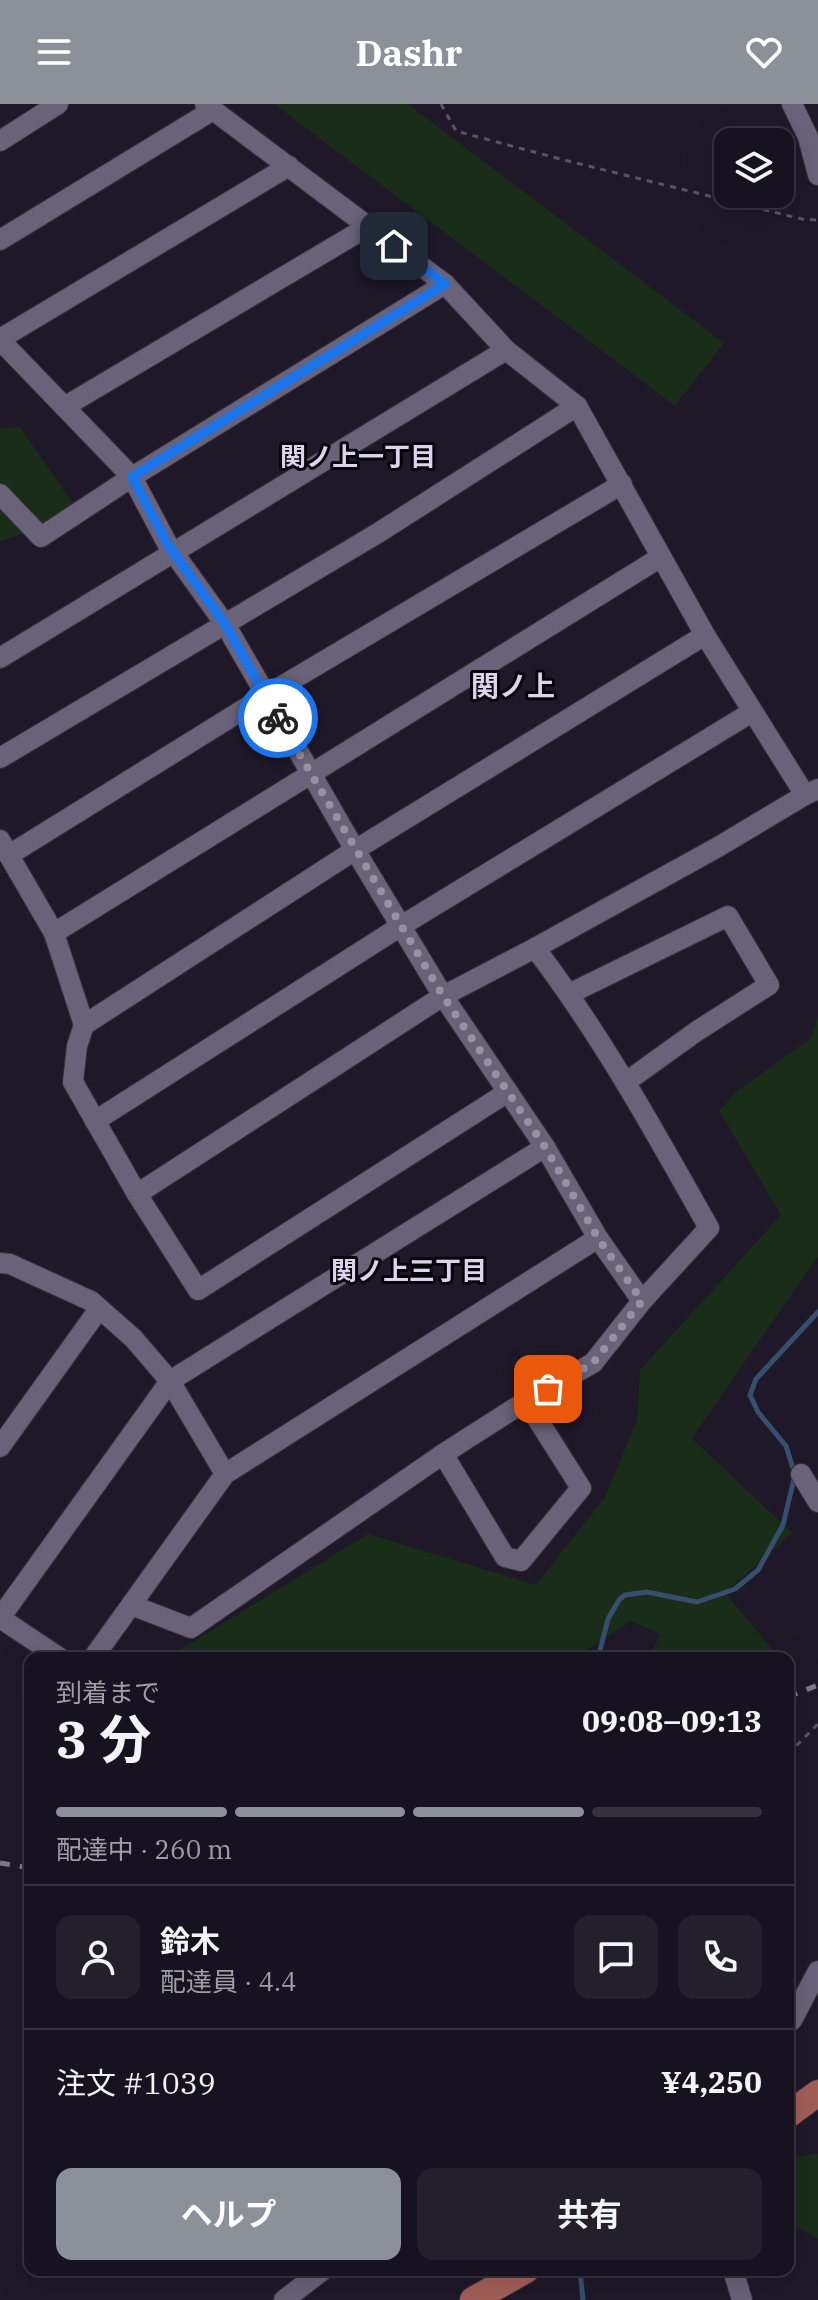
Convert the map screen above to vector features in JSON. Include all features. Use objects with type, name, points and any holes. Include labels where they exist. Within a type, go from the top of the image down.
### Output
[{"type":"main road","points":[[794,2111],[818,2093]]},
{"type":"main road","points":[[473,2300],[515,2276]]},
{"type":"street","points":[[0,141],[58,104]]},
{"type":"street","points":[[792,104],[808,137],[818,175]]},
{"type":"street","points":[[0,240],[209,107],[445,284],[506,350],[577,406],[705,635],[752,712],[811,792],[718,847],[443,996],[137,1194]]},
{"type":"street","points":[[289,166],[0,340],[132,477],[174,553],[225,624],[443,996],[545,1147],[598,1238],[642,1301]]},
{"type":"street","points":[[64,407],[369,226]]},
{"type":"street","points":[[0,494],[41,537],[132,477],[445,284]]},
{"type":"street","points":[[0,658],[506,350]]},
{"type":"street","points":[[0,758],[378,533],[577,406]]},
{"type":"street","points":[[508,1092],[198,1290],[137,1194],[73,1082],[77,1046],[84,1025],[54,933],[5,848],[622,484]]},
{"type":"street","points":[[54,933],[661,557]]},
{"type":"street","points":[[84,1025],[355,850],[705,635]]},
{"type":"street","points":[[95,1121],[401,926],[752,712]]},
{"type":"street","points":[[569,994],[728,916],[769,985],[626,1082]]},
{"type":"street","points":[[131,1605],[191,1628],[443,1454],[593,1363],[642,1301],[709,1228],[626,1082],[535,948]]},
{"type":"street","points":[[51,1652],[0,1618],[170,1381],[545,1147]]},
{"type":"street","points":[[97,1652],[225,1474],[598,1238]]},
{"type":"street","points":[[3,1268],[91,1301],[133,1338],[170,1381],[225,1474]]},
{"type":"street","points":[[0,1447],[99,1309]]},
{"type":"street","points":[[443,1454],[505,1557],[521,1561],[581,1488],[526,1401]]},
{"type":"street","points":[[801,1474],[818,1502]]},
{"type":"street","points":[[794,2016],[818,1971]]},
{"type":"street","points":[[284,2300],[315,2276]]},
{"type":"street","points":[[735,2276],[742,2300]]},
{"type":"path","points":[[441,104],[456,131],[787,216],[818,220]]},
{"type":"path","points":[[794,1748],[818,1724]]},
{"type":"green space","points":[[274,104],[408,104],[724,343],[675,406]]},
{"type":"green space","points":[[20,427],[81,515],[0,541],[0,428]]},
{"type":"green space","points":[[818,1016],[818,1256],[692,1438],[792,1533],[725,1593],[775,1652],[652,1652],[660,1634],[631,1621],[584,1652],[176,1652],[368,1534],[536,1585],[605,1497],[637,1420],[640,1370],[781,1215],[719,1111],[736,1092],[811,1038]]},
{"type":"green space","points":[[818,2153],[818,2239],[794,2225],[794,2158]]},
{"type":"waterway","points":[[600,1652],[608,1619],[625,1595],[647,1592],[697,1602],[735,1589],[758,1570],[783,1525],[795,1475],[786,1446],[758,1412],[750,1395],[756,1379],[818,1312]]},
{"type":"waterway","points":[[581,2276],[583,2300]]},
{"type":"railway","points":[[794,1695],[818,1685]]},
{"type":"railway","points":[[0,1863],[24,1867]]},
{"type":"way so far","points":[[278,718],[443,996],[545,1147],[598,1238],[642,1301],[593,1363],[548,1389]]},
{"type":"district","name":"関ノ上一丁目","points":[[358,457]]},
{"type":"district","name":"関ノ上","points":[[513,686]]},
{"type":"district","name":"関ノ上三丁目","points":[[409,1271]]},
{"type":"route","points":[[278,718],[225,624],[168,545],[132,477],[445,284],[394,246]]}]
